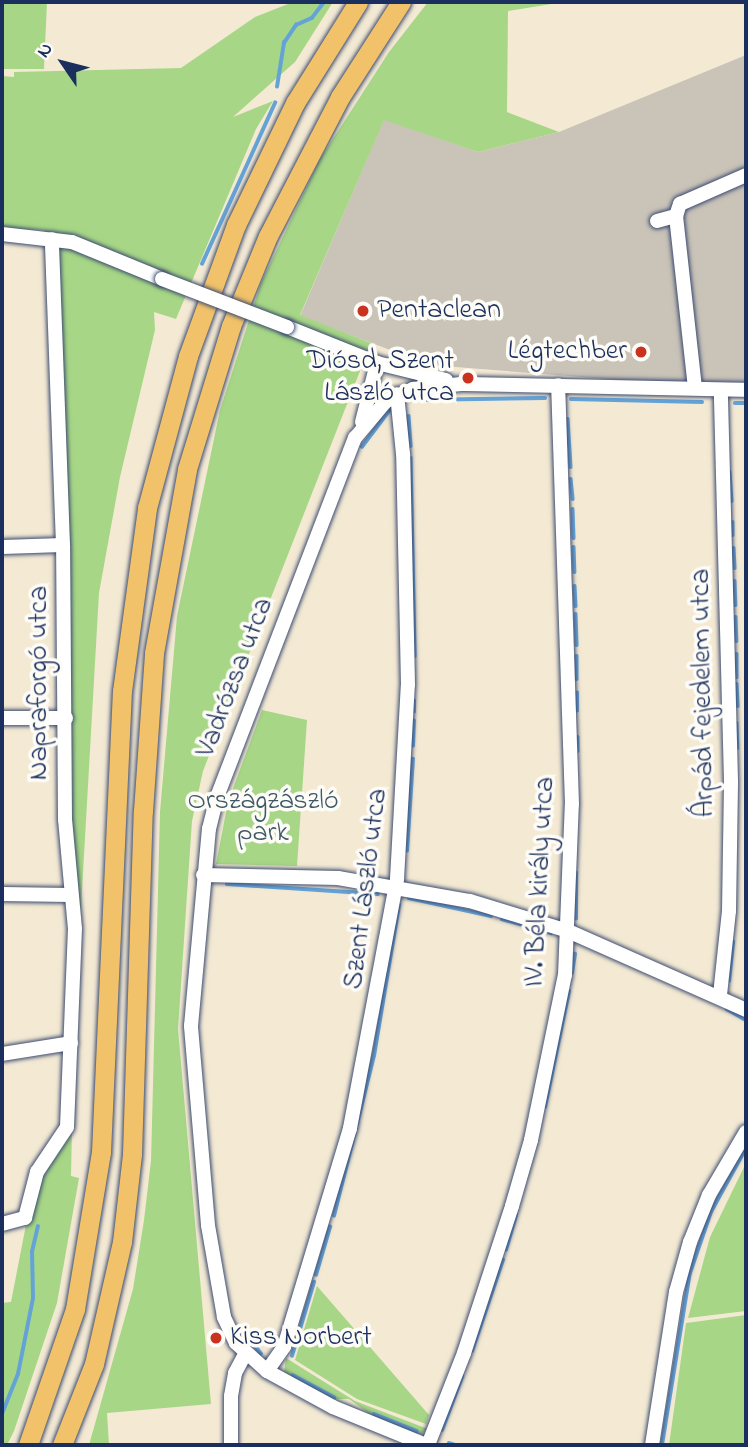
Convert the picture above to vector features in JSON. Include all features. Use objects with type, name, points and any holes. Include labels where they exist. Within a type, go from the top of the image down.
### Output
[{"type":"highway","points":[[28,1445],[75,1309],[101,1152],[122,691],[147,508],[188,356],[236,225],[285,122],[326,50],[358,2]]},
{"type":"highway","points":[[62,1445],[93,1364],[122,1242],[132,1154],[152,680],[169,556],[187,469],[230,326],[268,236],[340,97],[401,2]]},
{"type":"street","points":[[695,388],[676,216],[680,204],[746,174]]},
{"type":"street","points":[[657,221],[676,216]]},
{"type":"street","points":[[2,234],[52,239],[377,363],[461,384]]},
{"type":"street","name":"Napraforgó utca","points":[[2,1224],[25,1219],[37,1171],[67,1127],[75,929],[71,895],[63,545],[52,239]]},
{"type":"street","points":[[357,355],[373,381]]},
{"type":"street","points":[[361,426],[377,363]]},
{"type":"street","points":[[397,394],[461,384],[746,390]]},
{"type":"street","name":"IV. Béla király utca","points":[[427,1445],[464,1353],[531,1140],[563,986],[568,930],[570,656],[558,385]]},
{"type":"street","name":"Árpád fejedelem utca","points":[[720,995],[729,911],[731,780],[721,390]]},
{"type":"street","name":"Vadrózsa utca","points":[[397,394],[361,426],[217,797],[204,875],[191,1026],[193,1083],[219,1299],[229,1332],[245,1354],[267,1371],[394,1440],[427,1445]]},
{"type":"street","name":"Szent László utca","points":[[267,1371],[284,1347],[350,1128],[396,886],[405,787],[408,685],[403,454],[397,394]]},
{"type":"street","points":[[2,547],[63,545]]},
{"type":"street","points":[[2,718],[66,718]]},
{"type":"street","points":[[204,875],[338,878],[470,901],[568,930],[720,995],[746,1010]]},
{"type":"street","points":[[2,894],[71,895]]},
{"type":"street","points":[[2,1054],[71,1043]]},
{"type":"street","points":[[652,1445],[676,1292],[690,1242],[709,1195],[746,1132]]},
{"type":"street","points":[[232,1445],[231,1396],[235,1373],[245,1354]]},
{"type":"shaded area","points":[[746,55],[746,382],[670,384],[430,365],[300,316],[384,119],[478,152],[559,132]]},
{"type":"green space","points":[[2,2],[47,2],[44,69],[2,69]]},
{"type":"green space","points":[[293,2],[333,2],[295,62],[233,117],[273,101],[256,129],[176,319],[154,312],[155,330],[120,477],[99,593],[81,908],[74,896],[69,783],[71,698],[59,261],[44,230],[2,228],[2,76],[14,77],[14,72],[181,68],[255,17]]},
{"type":"green space","points":[[428,2],[564,2],[508,11],[507,112],[559,132],[478,152],[384,120],[300,315],[371,343],[203,771],[192,821],[178,1029],[211,1404],[107,1413],[109,1445],[89,1445],[133,1289],[144,1220],[151,1161],[160,812],[177,616],[220,410],[261,283],[320,159],[389,52]]},
{"type":"green space","name":"Országzászló park","points":[[262,710],[307,720],[297,866],[216,864],[228,802]]},
{"type":"green space","points":[[72,1128],[71,1176],[79,1178],[57,1303],[14,1431],[7,1445],[2,1445],[2,1303],[11,1302],[31,1199],[46,1159]]},
{"type":"green space","points":[[746,1163],[746,1311],[688,1318],[710,1237]]},
{"type":"green space","points":[[317,1286],[429,1415],[426,1424],[357,1399],[295,1360]]},
{"type":"green space","points":[[746,1315],[746,1445],[669,1445],[686,1323]]},
{"type":"green space","points":[[286,1358],[355,1401],[428,1429],[417,1436],[382,1423],[349,1399],[328,1399],[284,1372]]},
{"type":"waterway","points":[[277,87],[284,43],[296,25],[312,18],[324,2]]},
{"type":"waterway","points":[[202,264],[275,103]]},
{"type":"waterway","points":[[415,400],[545,398]]},
{"type":"waterway","points":[[571,399],[702,402]]},
{"type":"waterway","points":[[735,403],[746,403]]},
{"type":"waterway","points":[[362,447],[389,411]]},
{"type":"waterway","points":[[409,416],[411,446]]},
{"type":"waterway","points":[[568,419],[571,467]]},
{"type":"waterway","points":[[411,458],[415,656]]},
{"type":"waterway","points":[[730,472],[732,501]]},
{"type":"waterway","points":[[571,479],[573,499]]},
{"type":"waterway","points":[[573,509],[574,538]]},
{"type":"waterway","points":[[733,522],[733,535]]},
{"type":"waterway","points":[[574,547],[575,572]]},
{"type":"waterway","points":[[734,548],[735,568]]},
{"type":"waterway","points":[[735,581],[736,605]]},
{"type":"waterway","points":[[575,586],[576,606]]},
{"type":"waterway","points":[[576,614],[577,645]]},
{"type":"waterway","points":[[736,617],[737,641]]},
{"type":"waterway","points":[[737,654],[737,677]]},
{"type":"waterway","points":[[577,656],[577,679]]},
{"type":"waterway","points":[[737,684],[738,706]]},
{"type":"waterway","points":[[577,693],[577,711]]},
{"type":"waterway","points":[[414,701],[414,712]]},
{"type":"waterway","points":[[413,746],[414,721]]},
{"type":"waterway","points":[[737,723],[738,748]]},
{"type":"waterway","points":[[578,737],[578,751]]},
{"type":"waterway","points":[[407,851],[413,759]]},
{"type":"waterway","points":[[576,873],[576,919]]},
{"type":"waterway","points":[[227,884],[378,894]]},
{"type":"waterway","points":[[409,898],[491,916]]},
{"type":"waterway","points":[[334,1216],[374,1056],[399,905]]},
{"type":"waterway","points":[[502,919],[551,933]]},
{"type":"waterway","points":[[729,981],[733,942]]},
{"type":"waterway","points":[[572,973],[575,954]]},
{"type":"waterway","points":[[545,1107],[569,991]]},
{"type":"waterway","points":[[727,1009],[746,1020]]},
{"type":"waterway","points":[[662,1445],[690,1273],[711,1212],[746,1148]]},
{"type":"waterway","points":[[506,1250],[516,1215]]},
{"type":"waterway","points":[[2,1414],[18,1374],[33,1298],[32,1252],[38,1227]]},
{"type":"waterway","points":[[316,1275],[330,1227]]},
{"type":"waterway","points":[[472,1351],[503,1260]]},
{"type":"waterway","points":[[292,1356],[314,1282]]},
{"type":"waterway","points":[[242,1329],[261,1353]]},
{"type":"waterway","points":[[293,1375],[334,1397]]},
{"type":"waterway","points":[[442,1430],[462,1377]]},
{"type":"waterway","points":[[374,1414],[417,1431]]},
{"type":"waterway","points":[[449,1443],[456,1445]]},
{"type":"place","name":"Pentaclean","points":[[363,311]]},
{"type":"place","name":"Légtechber","points":[[641,352]]},
{"type":"place","name":"Diósd, Szent László utca","points":[[468,378]]},
{"type":"place","name":"Kiss Norbert","points":[[216,1338]]}]
